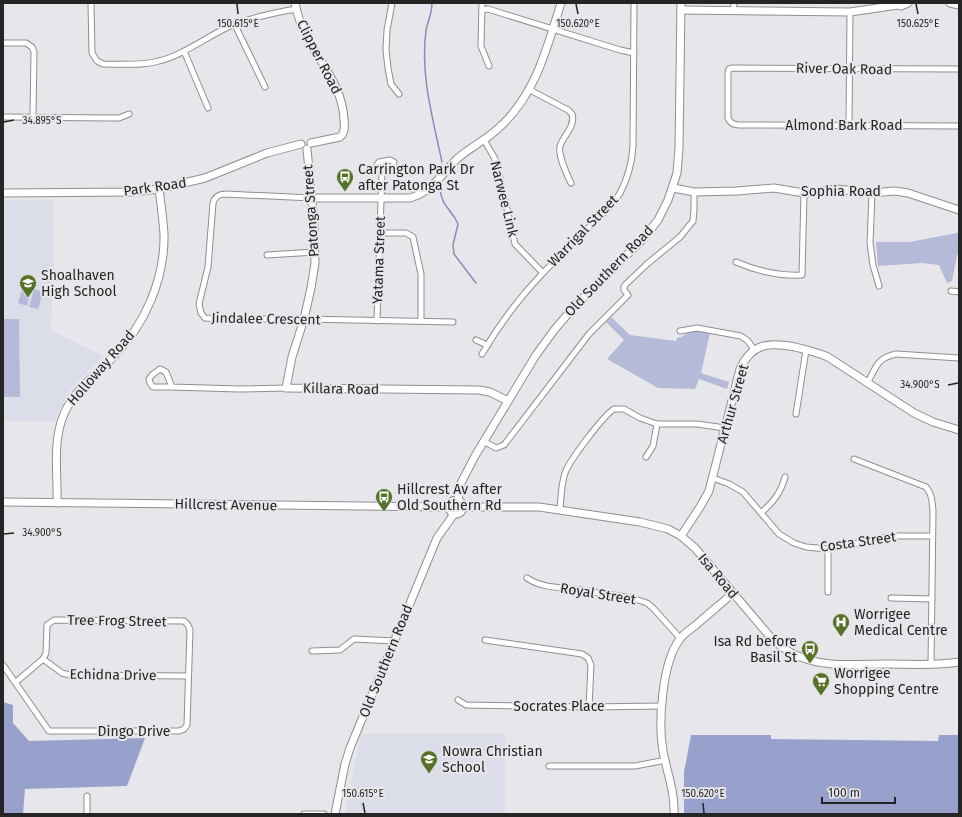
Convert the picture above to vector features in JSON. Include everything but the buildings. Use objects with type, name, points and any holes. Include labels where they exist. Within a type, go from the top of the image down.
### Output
[{"type":"street","points":[[91,3],[92,53],[97,61],[103,64],[145,64],[159,61],[184,51],[228,27],[264,14],[295,6]]},
{"type":"street","points":[[392,3],[387,30],[386,50],[391,84],[399,94]]},
{"type":"street","points":[[482,3],[481,46],[489,66]]},
{"type":"street","points":[[312,198],[403,199],[416,197],[435,183],[463,154],[484,140],[508,118],[530,90],[540,67],[561,3]]},
{"type":"street","name":"Warrigal Street","points":[[482,354],[486,345],[507,314],[543,273],[610,207],[620,194],[627,179],[633,146],[634,3]]},
{"type":"street","points":[[680,5],[850,12],[873,9],[883,5],[896,4],[904,6],[908,3]]},
{"type":"street","points":[[950,3],[959,5]]},
{"type":"street","name":"Old Southern Road","points":[[458,500],[461,483],[483,441],[536,355],[574,307],[634,248],[651,229],[660,215],[673,188],[677,173],[680,148],[680,5]]},
{"type":"street","name":"Clipper Road","points":[[295,6],[306,35],[339,91],[344,116],[343,135],[337,139],[321,140],[311,143]]},
{"type":"street","points":[[482,10],[488,10],[620,50],[634,52]]},
{"type":"street","points":[[849,125],[850,12]]},
{"type":"street","points":[[235,25],[265,87]]},
{"type":"street","points":[[3,43],[26,43],[32,47],[34,52],[33,117]]},
{"type":"street","points":[[184,51],[208,108]]},
{"type":"street","name":"River Oak Road","points":[[730,122],[728,118],[729,70],[733,68],[959,70]]},
{"type":"street","points":[[530,90],[568,110],[572,114],[573,122],[560,149],[566,172],[571,183]]},
{"type":"street","points":[[3,117],[119,118],[129,114]]},
{"type":"street","name":"Almond Bark Road","points":[[730,122],[734,125],[959,126]]},
{"type":"street","points":[[304,139],[309,140],[311,147],[307,150],[303,148],[301,144],[304,139]]},
{"type":"street","name":"Narwee Link","points":[[484,140],[497,165],[515,244],[543,273]]},
{"type":"street","name":"Park Road","points":[[3,193],[130,192],[159,189],[205,178],[267,153],[301,144]]},
{"type":"street","name":"Patonga Street","points":[[286,388],[292,357],[304,319],[311,288],[315,252],[312,198],[307,150]]},
{"type":"street","name":"Yatama Street","points":[[377,321],[382,171]]},
{"type":"street","name":"Sophia Road","points":[[673,188],[694,192],[777,188],[804,193],[837,189],[872,193],[891,191],[904,192],[959,210]]},
{"type":"street","name":"Holloway Road","points":[[57,504],[57,437],[64,413],[79,390],[114,357],[127,341],[145,314],[154,291],[160,269],[163,249],[163,213],[159,189]]},
{"type":"street","name":"Old Southern Road","points":[[483,441],[496,448],[504,445],[589,334],[628,295],[624,290],[624,286],[647,264],[680,237],[693,220],[694,192]]},
{"type":"street","points":[[736,262],[745,266],[780,275],[802,275],[804,193]]},
{"type":"street","points":[[872,193],[870,248],[873,266],[879,286]]},
{"type":"street","name":"Jindalee Crescent","points":[[312,198],[226,194],[215,198],[213,203],[208,267],[199,304],[201,313],[205,318],[452,322]]},
{"type":"street","points":[[380,233],[406,233],[413,237],[421,274],[421,321]]},
{"type":"street","points":[[267,255],[315,252]]},
{"type":"street","points":[[951,291],[959,292]]},
{"type":"street","points":[[680,330],[697,328],[741,336],[748,340],[754,350]]},
{"type":"street","points":[[476,340],[486,345]]},
{"type":"street","name":"Arthur Street","points":[[681,536],[705,499],[713,478],[740,369],[747,356],[754,350],[763,346],[772,344],[813,350],[828,357],[914,413],[933,422],[959,430]]},
{"type":"street","points":[[796,414],[806,350]]},
{"type":"street","points":[[868,382],[879,362],[886,356],[896,354],[959,358]]},
{"type":"street","name":"Killara Road","points":[[172,387],[166,372],[160,369],[149,379],[153,387],[239,389],[479,390],[490,392],[508,401]]},
{"type":"street","points":[[560,510],[563,482],[567,466],[610,411],[614,409],[620,408],[645,420],[658,424],[697,424],[725,428]]},
{"type":"street","points":[[646,457],[653,446],[658,424]]},
{"type":"street","points":[[854,459],[926,487],[930,492],[932,500],[931,664]]},
{"type":"street","points":[[761,513],[776,498],[785,477]]},
{"type":"street","name":"Costa Street","points":[[713,478],[738,488],[775,530],[789,540],[806,547],[828,549],[887,537],[932,536]]},
{"type":"street","points":[[458,500],[462,502],[464,507],[460,513],[454,514],[450,511],[449,507],[452,501],[458,500]]},
{"type":"street","name":"Hillcrest Avenue","points":[[3,502],[57,504],[449,507]]},
{"type":"street","name":"Isa Road","points":[[464,507],[532,507],[660,526],[681,536],[695,548],[772,639],[784,649],[801,657],[833,664],[931,664],[959,662]]},
{"type":"street","name":"Old Southern Road","points":[[335,814],[348,755],[438,538],[454,514]]},
{"type":"street","points":[[828,549],[828,592]]},
{"type":"street","name":"Royal Street","points":[[527,578],[545,586],[632,598],[640,601],[653,608],[680,638]]},
{"type":"street","points":[[674,814],[672,786],[661,734],[662,706],[668,663],[671,653],[680,638],[733,593]]},
{"type":"street","points":[[892,598],[932,599]]},
{"type":"street","name":"Tree Frog Street","points":[[43,659],[46,653],[47,625],[54,620],[184,621],[187,624]]},
{"type":"street","name":"Dingo Drive","points":[[16,682],[49,731],[179,731],[184,729],[187,725],[190,630],[187,624]]},
{"type":"street","points":[[312,651],[340,650],[354,639],[394,642]]},
{"type":"street","points":[[485,640],[582,654],[588,658],[591,665],[589,707]]},
{"type":"street","points":[[3,665],[16,682],[43,659]]},
{"type":"street","name":"Echidna Drive","points":[[43,659],[62,673],[70,675],[188,676]]},
{"type":"street","name":"Socrates Place","points":[[458,700],[466,705],[589,707],[662,706]]},
{"type":"street","points":[[548,766],[635,766],[666,760]]},
{"type":"street","points":[[87,796],[87,814]]},
{"type":"street","points":[[304,814],[324,814]]},
{"type":"shaded area","name":"Shoalhaven High School","points":[[3,200],[53,200],[54,266],[51,330],[103,356],[70,390],[54,422],[3,421]]},
{"type":"shaded area","points":[[959,231],[959,253],[957,255],[952,281],[947,283],[939,265],[922,263],[878,266],[876,242],[909,242],[957,233]]},
{"type":"shaded area","points":[[23,286],[32,288],[27,306],[18,303]]},
{"type":"shaded area","points":[[34,289],[43,292],[38,309],[29,307]]},
{"type":"shaded area","points":[[611,317],[630,335],[676,341],[677,338],[682,337],[691,331],[710,333],[701,373],[729,382],[727,389],[699,379],[695,389],[658,388],[607,359],[624,340],[606,322]]},
{"type":"shaded area","points":[[3,319],[19,319],[20,397],[3,397]]},
{"type":"shaded area","points":[[3,702],[13,705],[13,723],[29,741],[145,738],[127,786],[25,789],[23,814],[3,814]]},
{"type":"shaded area","name":"Nowra Christian School","points":[[361,734],[506,734],[505,814],[345,814]]},
{"type":"shaded area","points":[[691,735],[771,735],[771,739],[938,741],[939,735],[959,735],[959,814],[684,814],[684,772]]},
{"type":"waterway","points":[[432,3],[431,14],[426,30],[426,80],[431,113],[442,162]]},
{"type":"waterway","points":[[440,188],[444,203],[458,224],[453,245],[454,254],[476,283]]},
{"type":"place","name":"Carrington Park Dr after Patonga St","points":[[345,192]]},
{"type":"place","name":"Shoalhaven High School","points":[[28,298]]},
{"type":"place","name":"Hillcrest Av after Old Southern Rd","points":[[384,512]]},
{"type":"place","name":"Worrigee Medical Centre","points":[[841,637]]},
{"type":"place","name":"Isa Rd before Basil St","points":[[810,664]]},
{"type":"place","name":"Worrigee Shopping Centre","points":[[821,696]]},
{"type":"place","name":"Nowra Christian School","points":[[429,774]]}]
